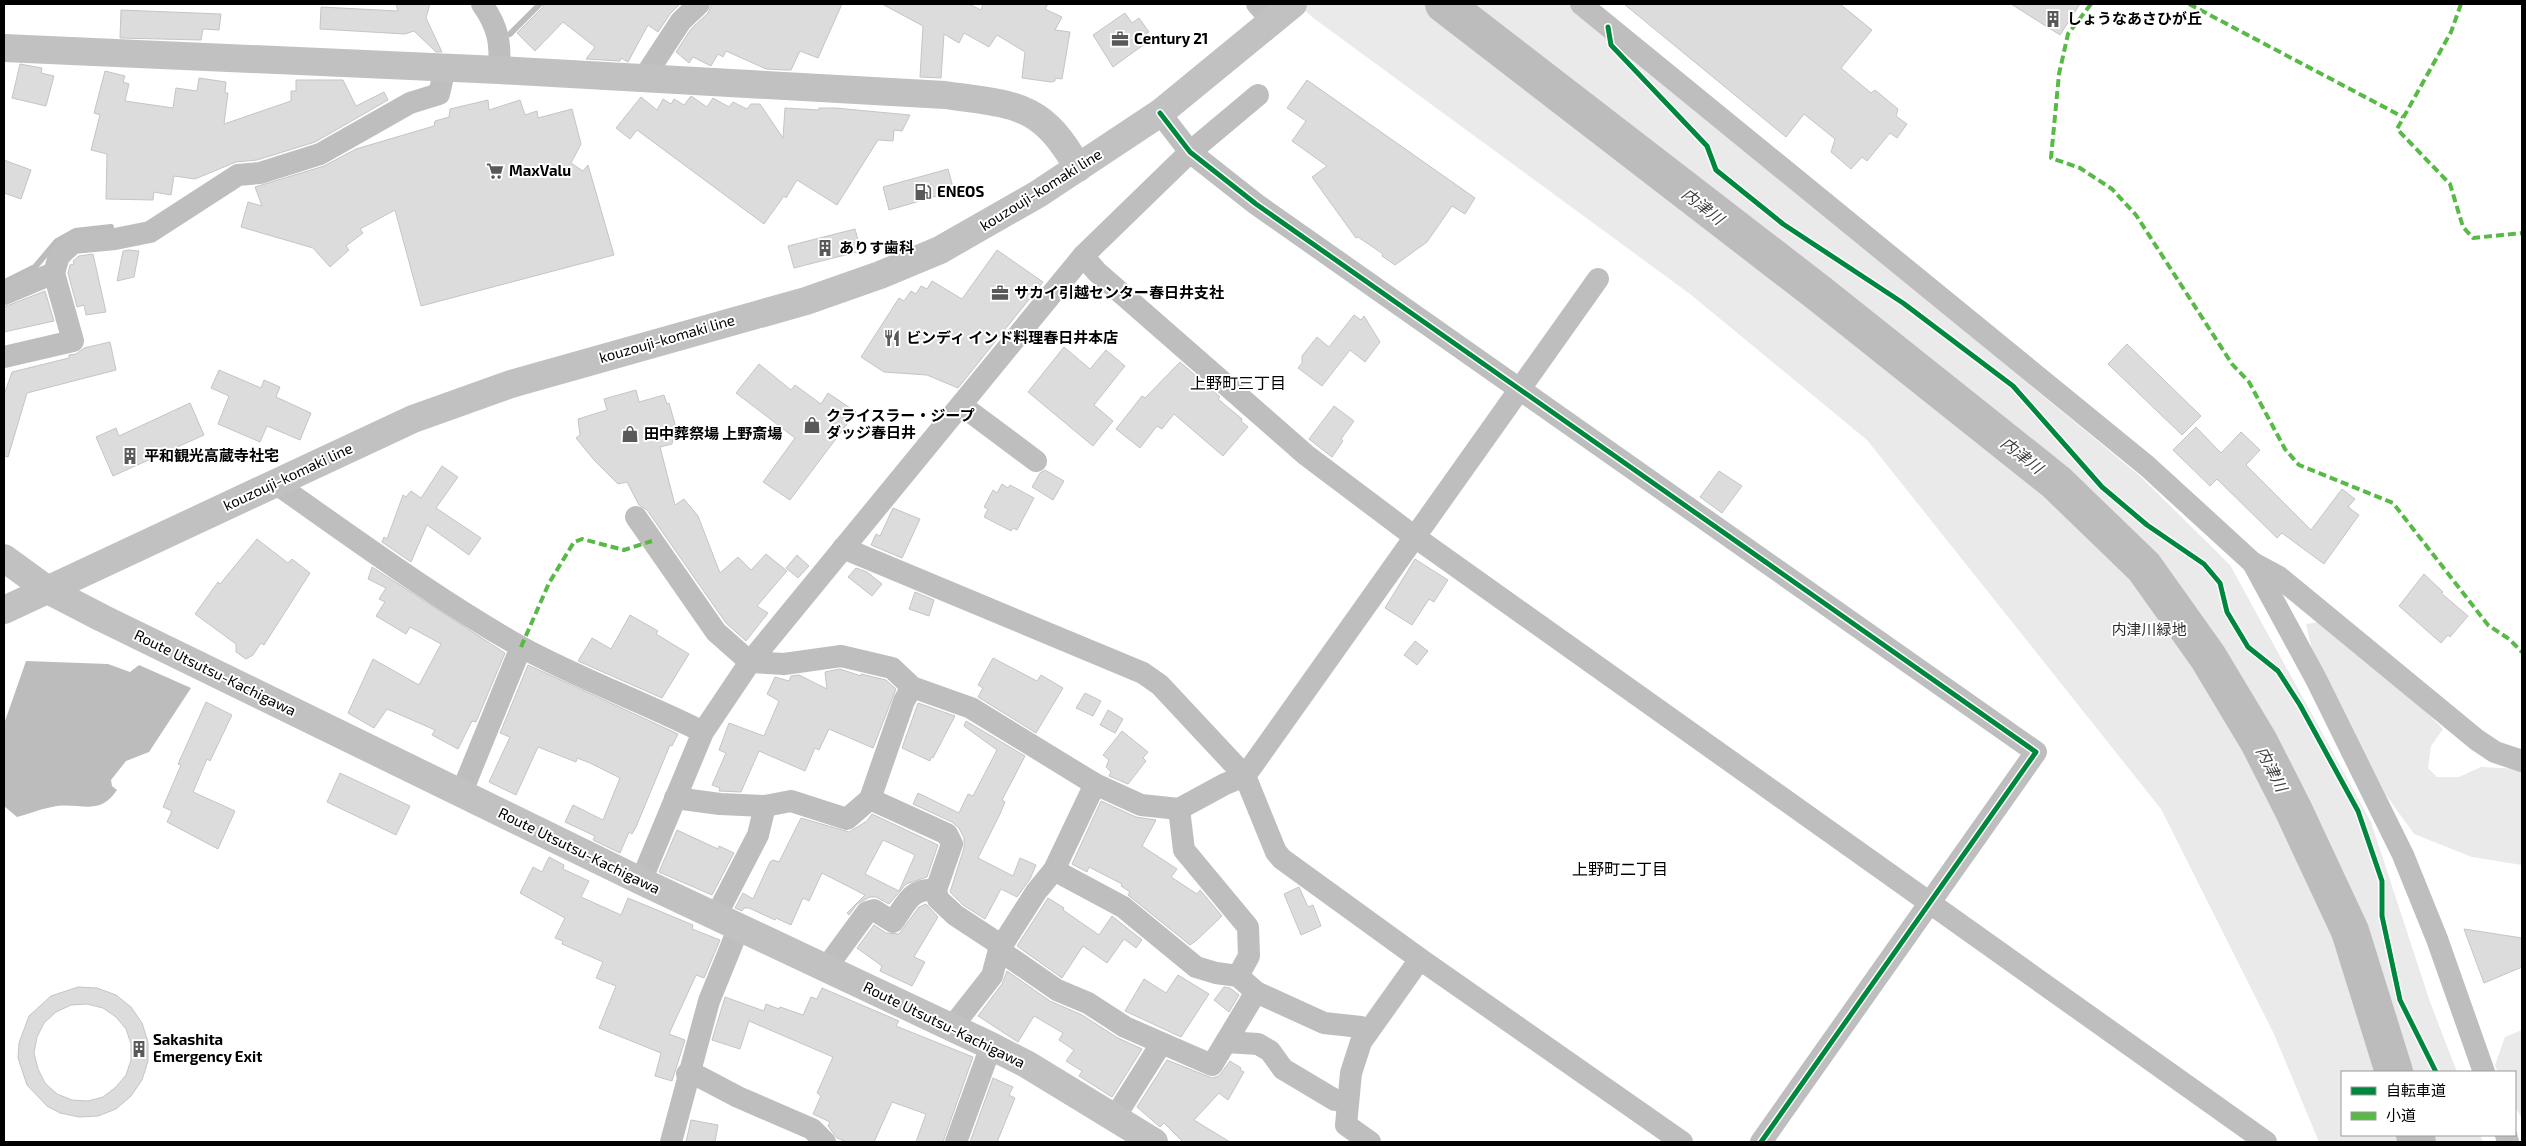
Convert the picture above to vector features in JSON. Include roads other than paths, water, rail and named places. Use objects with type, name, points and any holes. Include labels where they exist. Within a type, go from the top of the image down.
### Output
[{"type":"main road","name":"kouzouji-komaki line","points":[[4,610],[413,419],[511,384],[806,301],[880,275],[940,250],[1002,216],[1160,113],[1276,10]]},
{"type":"main road","points":[[4,48],[499,70],[946,94],[1003,103],[1030,113],[1051,128],[1066,146],[1078,168]]},
{"type":"main road","name":"Route Utsutsu-Kachigawa","points":[[4,558],[48,590],[461,794],[991,1046],[1115,1117],[1154,1142]]},
{"type":"street","points":[[482,4],[495,22],[500,50],[499,70]]},
{"type":"street","points":[[643,79],[682,22],[699,4]]},
{"type":"street","points":[[1581,4],[2147,466],[2252,563],[2278,577],[2478,740],[2495,752],[2522,761]]},
{"type":"street","points":[[4,356],[73,341],[54,273],[59,256],[73,243],[115,239],[150,232],[238,175],[260,173],[320,154],[410,103],[439,94],[446,68]]},
{"type":"street","points":[[641,881],[703,732],[750,662],[1083,256],[1190,152],[1258,95]]},
{"type":"street","points":[[1160,113],[1190,152],[1256,204],[2036,752],[1761,1142]]},
{"type":"street","points":[[1083,256],[1097,272],[1306,454],[1415,537],[2266,1142]]},
{"type":"street","points":[[4,294],[54,273]]},
{"type":"street","points":[[636,517],[716,632],[750,662],[784,664],[841,656],[892,668],[912,686],[970,708],[1095,784],[1141,805],[1179,809],[1225,784],[1245,776],[1598,279]]},
{"type":"street","points":[[961,405],[1036,461]]},
{"type":"street","points":[[275,483],[383,559],[521,646],[631,700],[652,707],[703,732]]},
{"type":"street","points":[[843,548],[1142,673],[1160,685],[1245,776],[1276,852],[1420,959],[1682,1142]]},
{"type":"street","points":[[2252,563],[2316,679],[2403,855],[2437,939],[2484,1071]]},
{"type":"street","points":[[461,794],[521,646]]},
{"type":"street","points":[[675,798],[720,804],[766,806],[791,801],[847,818],[870,799],[904,701],[912,686]]},
{"type":"street","points":[[952,1027],[992,976],[999,950],[1036,892],[1054,870],[1095,784]]},
{"type":"street","points":[[870,799],[946,834],[952,844],[936,890],[938,900],[954,915],[996,942],[999,950],[1057,990],[1088,1004],[1125,1027],[1212,1065],[1256,992]]},
{"type":"street","points":[[671,1142],[709,1001],[727,922],[758,835],[766,806]]},
{"type":"street","points":[[1179,809],[1184,850],[1248,927],[1249,956],[1238,976]]},
{"type":"street","points":[[1054,870],[1122,907],[1196,967],[1216,973],[1238,976],[1256,992],[1324,1023],[1361,1027],[1368,1032]]},
{"type":"street","points":[[826,968],[867,912],[874,910],[893,922],[913,894],[924,889],[936,890]]},
{"type":"street","points":[[1370,1142],[1346,1125],[1351,1073],[1361,1042],[1420,959]]},
{"type":"street","points":[[1226,1042],[1258,1044],[1270,1051],[1283,1069],[1335,1100],[1348,1102]]},
{"type":"street","points":[[1115,1117],[1161,1044]]},
{"type":"street","points":[[956,1142],[991,1046]]},
{"type":"street","points":[[688,1074],[700,1077],[738,1097],[812,1128],[825,1142]]},
{"type":"waterway","points":[[510,34],[540,4]]},
{"type":"waterway","name":"内津川","points":[[1444,4],[1820,294],[2056,482],[2144,567],[2208,657],[2259,742],[2293,809],[2350,931],[2394,1071]]},
{"type":"waterway","points":[[5,282],[35,267],[57,241],[75,231],[111,227]]},
{"type":"waterway","name":"内津川","points":[[2415,1136],[2417,1142]]},
{"type":"place","name":"しょうなあさひが丘","points":[[2053,19]]},
{"type":"place","name":"Century 21","points":[[1120,39]]},
{"type":"place","name":"MaxValu","points":[[495,171]]},
{"type":"place","name":"ENEOS","points":[[923,192]]},
{"type":"place","name":"ありす歯科","points":[[825,248]]},
{"type":"place","name":"サカイ引越センター春日井支社","points":[[1000,293]]},
{"type":"place","name":"ビンディ インド料理春日井本店","points":[[892,338]]},
{"type":"place","name":"クライスラー・ジープ ダッジ春日井","points":[[812,425]]},
{"type":"place","name":"田中葬祭場 上野斎場","points":[[630,434]]},
{"type":"place","name":"平和観光高蔵寺社宅","points":[[130,456]]},
{"type":"place","name":"Sakashita Emergency Exit","points":[[139,1049]]},
{"type":"district","name":"上野町三丁目","points":[[1238,383]]},
{"type":"district","name":"上野町二丁目","points":[[1620,869]]},
{"type":"park label","name":"内津川緑地","points":[[2149,630]]}]
